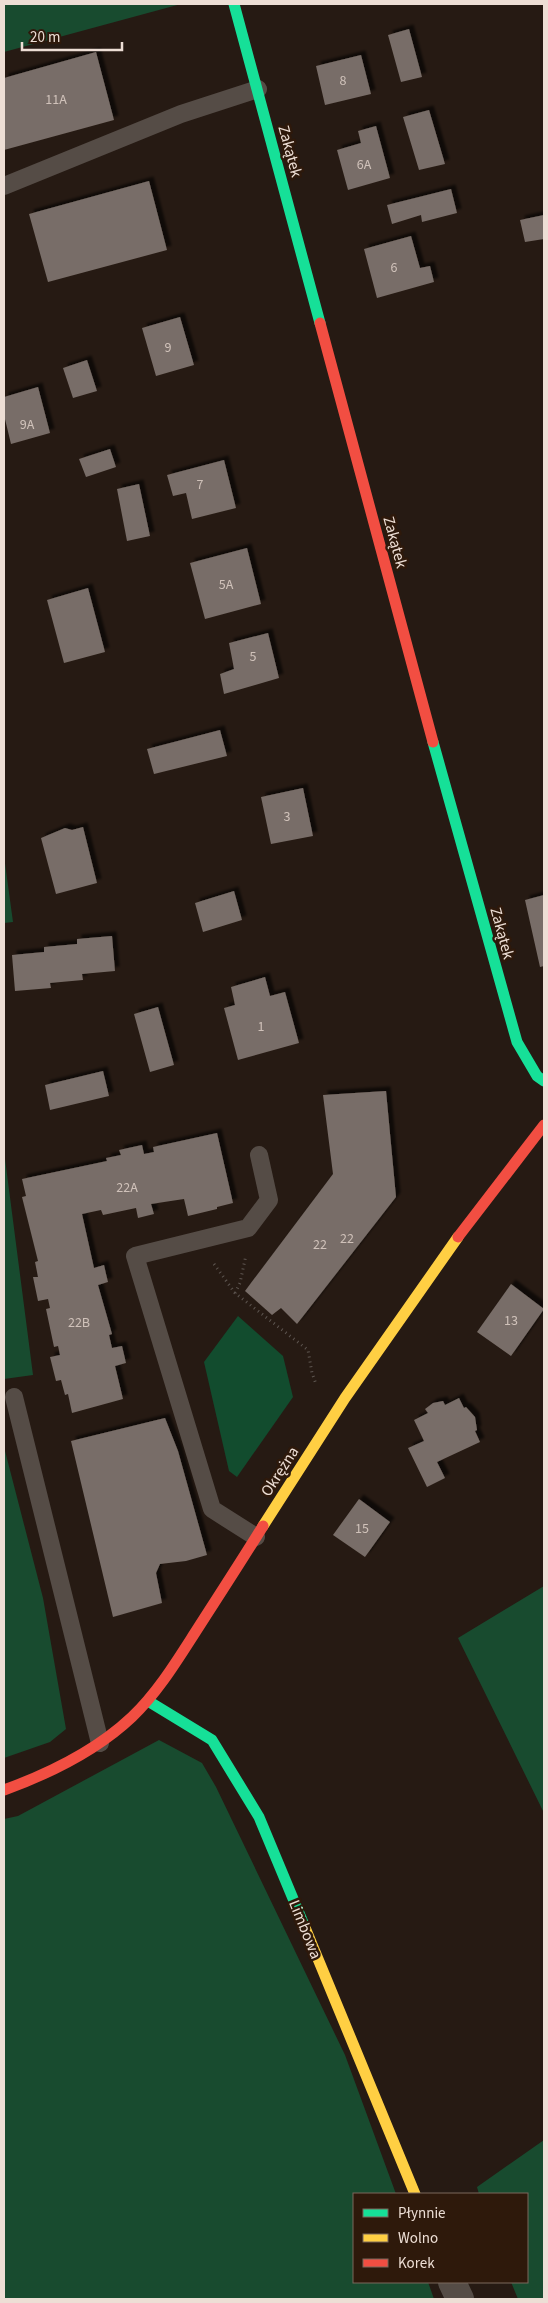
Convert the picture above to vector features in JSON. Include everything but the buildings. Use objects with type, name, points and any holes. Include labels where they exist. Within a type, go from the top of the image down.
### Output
[{"type":"street","name":"Zakątek","points":[[234,4],[409,655],[516,1042],[537,1076],[544,1081]]},
{"type":"street","name":"Okrężna","points":[[4,1790],[73,1761],[118,1730],[148,1701],[173,1667],[345,1398],[451,1247],[544,1125]]},
{"type":"street","name":"Limbowa","points":[[148,1701],[212,1740],[259,1816],[415,2193]]},
{"type":"street","points":[[452,2283],[460,2299]]},
{"type":"lane","points":[[4,186],[181,114],[258,89]]},
{"type":"lane","points":[[256,1537],[212,1509],[135,1256],[248,1228],[269,1200],[259,1155]]},
{"type":"lane","points":[[14,1397],[100,1743]]},
{"type":"path","points":[[235,1293],[240,1283],[248,1244],[244,1230]]},
{"type":"path","points":[[204,1239],[207,1254],[235,1293],[308,1350],[312,1373],[318,1388]]},
{"type":"green space","points":[[4,4],[181,4],[4,52]]},
{"type":"green space","points":[[4,856],[13,922],[4,923]]},
{"type":"green space","points":[[4,1151],[33,1375],[4,1379]]},
{"type":"green space","points":[[238,1316],[283,1356],[293,1397],[237,1477],[229,1471],[204,1362]]},
{"type":"green space","points":[[4,1447],[43,1598],[66,1729],[50,1742],[4,1758]]},
{"type":"green space","points":[[544,1586],[544,1813],[458,1638]]},
{"type":"green space","points":[[159,1740],[202,1763],[216,1787],[345,2055],[396,2193],[353,2193],[353,2283],[428,2283],[434,2299],[4,2299],[4,1819],[18,1816]]},
{"type":"green space","points":[[544,2140],[544,2299],[518,2299],[511,2283],[528,2283],[528,2193],[479,2193],[477,2187]]},
{"type":"traffic: fast","points":[[234,4],[320,323]]},
{"type":"traffic: fast","points":[[433,742],[517,1042],[537,1076],[544,1081]]},
{"type":"traffic: fast","points":[[148,1701],[212,1740],[259,1817],[304,1925]]},
{"type":"traffic: slow","points":[[263,1526],[345,1398],[458,1237]]},
{"type":"traffic: slow","points":[[304,1925],[415,2193]]},
{"type":"traffic: jam","points":[[320,323],[433,742]]},
{"type":"traffic: jam","points":[[458,1237],[544,1125]]},
{"type":"traffic: jam","points":[[4,1790],[39,1776],[88,1751],[118,1729],[142,1707],[168,1674],[263,1526]]}]
